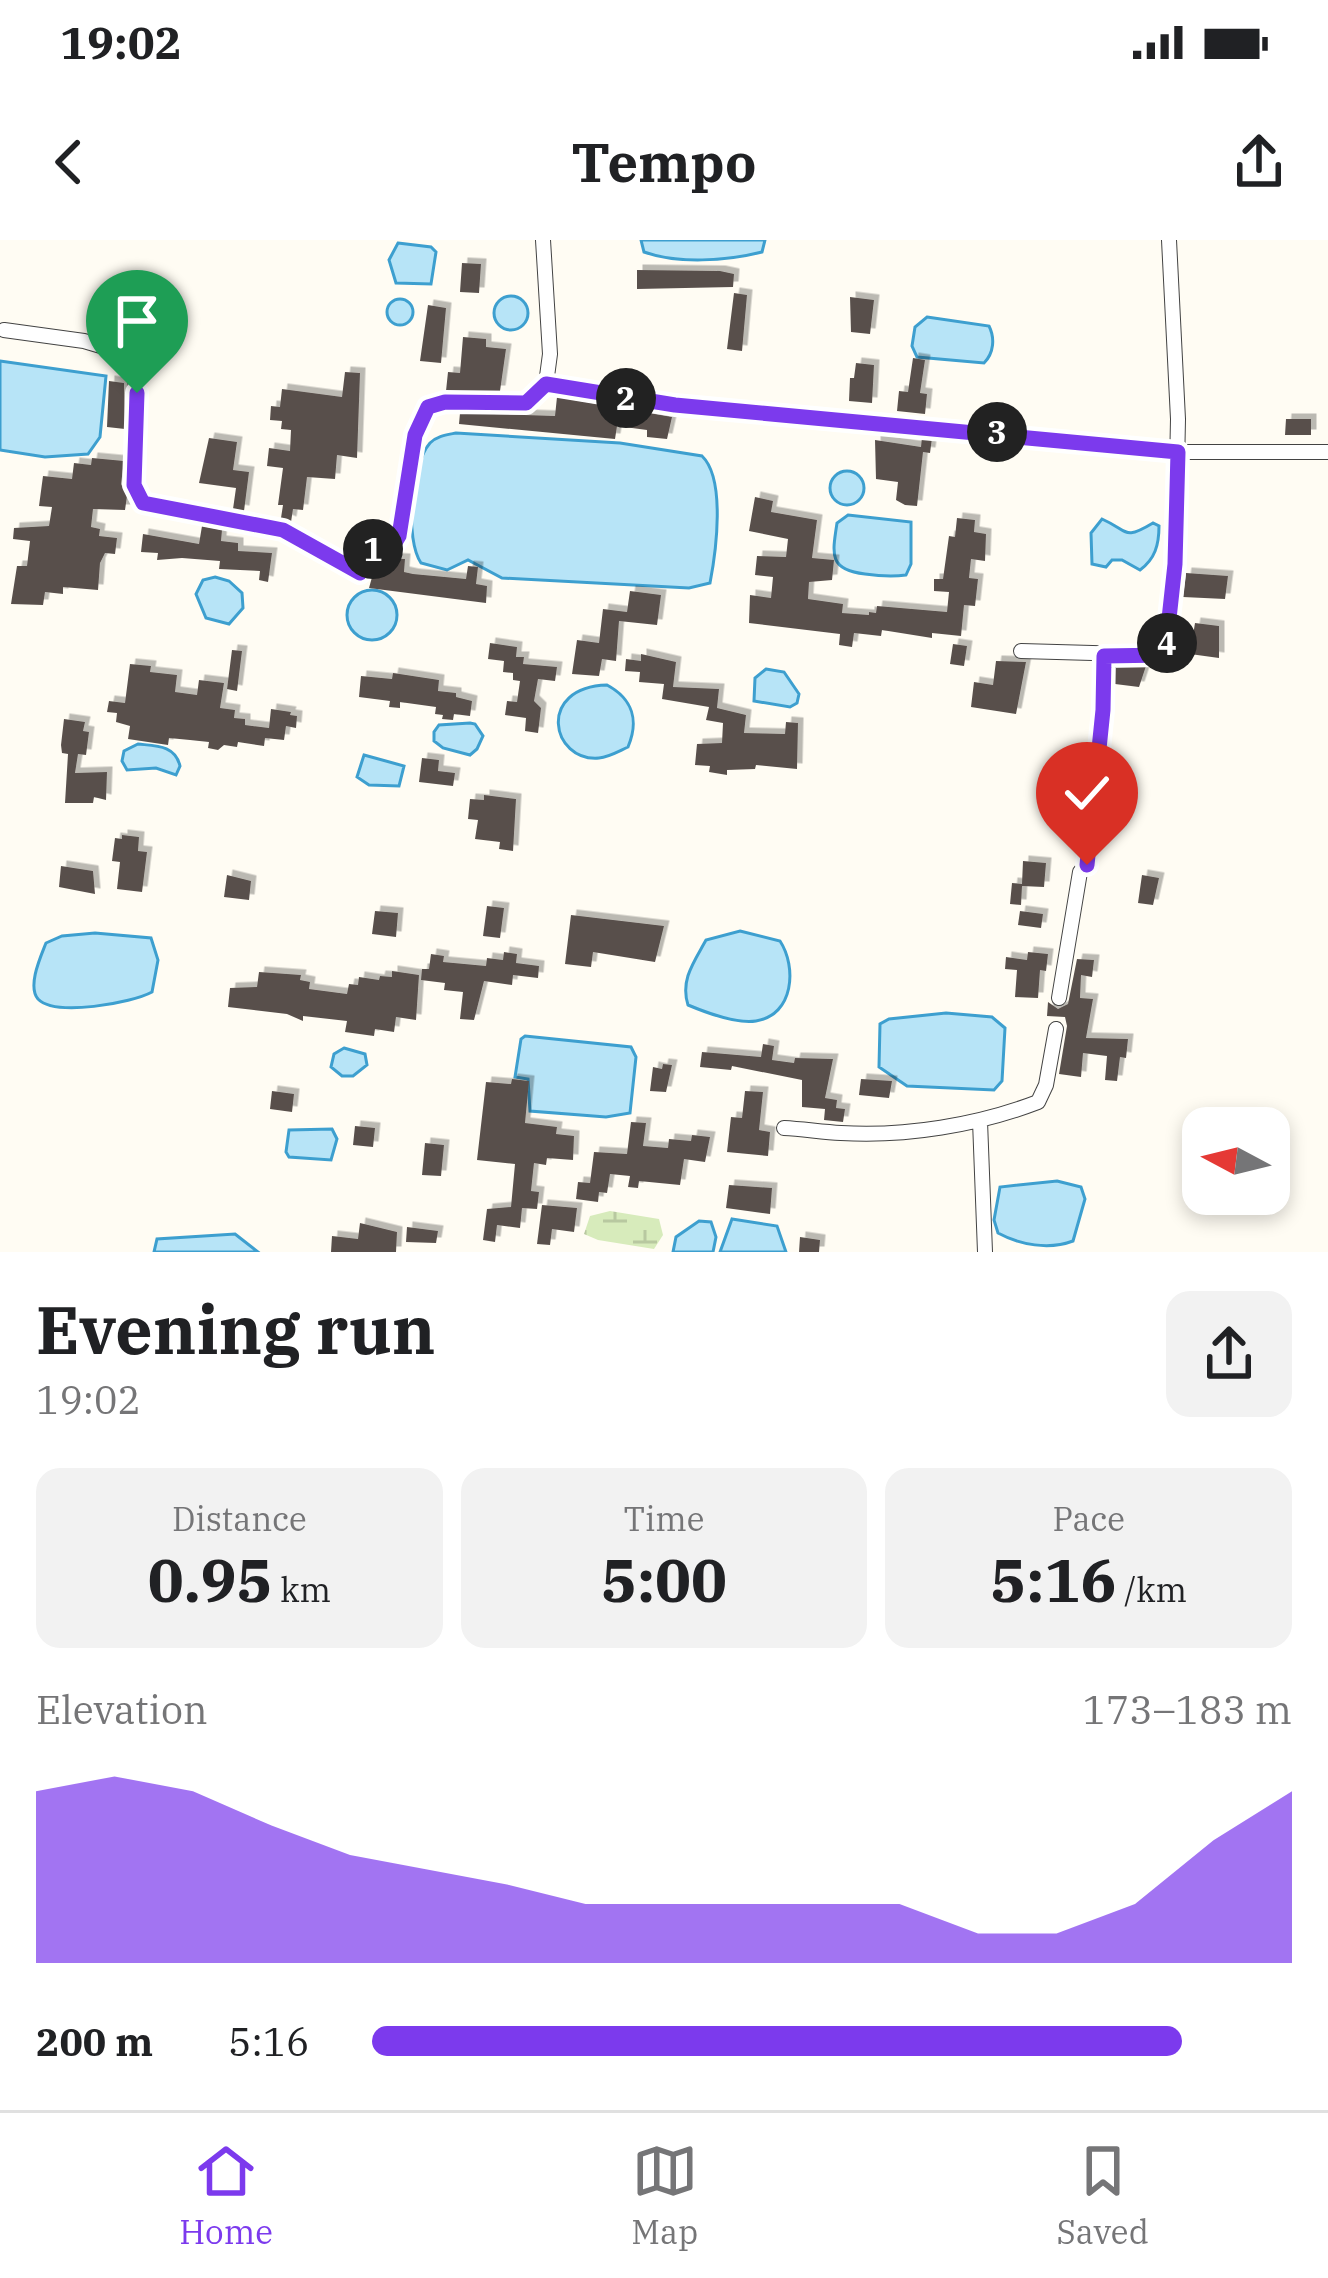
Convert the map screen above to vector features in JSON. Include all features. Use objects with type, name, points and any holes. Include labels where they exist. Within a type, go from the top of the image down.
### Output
[{"type":"street","points":[[4,330],[83,341],[131,355],[137,393],[134,485],[143,503],[283,530],[360,573],[370,550],[393,546],[399,536],[415,435],[428,407],[445,402],[526,403],[546,384],[550,354],[543,240]]},
{"type":"street","points":[[1021,651],[1164,655],[1175,564],[1178,452],[1169,240]]},
{"type":"street","points":[[546,384],[675,405],[1178,452],[1328,452]]},
{"type":"street","points":[[1059,998],[1080,872],[1087,865],[1104,656]]},
{"type":"street","points":[[784,1128],[879,1132],[980,1121],[1038,1102],[1046,1085],[1056,1029]]},
{"type":"street","points":[[980,1121],[985,1252]]},
{"type":"green space","points":[[610,1211],[659,1219],[663,1235],[654,1249],[584,1234],[590,1216]]},
{"type":"water","points":[[641,240],[765,240],[762,252],[702,260],[644,252]]},
{"type":"water","points":[[398,243],[431,247],[436,252],[431,284],[396,283],[389,260]]},
{"type":"water","points":[[511,296],[523,301],[528,313],[523,325],[511,330],[499,325],[494,313],[499,301]]},
{"type":"water","points":[[400,299],[413,312],[400,325],[387,312]]},
{"type":"water","points":[[927,317],[989,326],[993,345],[984,363],[917,357],[912,346],[915,327]]},
{"type":"water","points":[[0,361],[106,376],[100,437],[88,454],[45,457],[0,450]]},
{"type":"water","points":[[456,433],[620,443],[702,456],[717,498],[710,583],[689,588],[502,578],[468,560],[447,570],[421,563],[412,521],[418,468],[430,443]]},
{"type":"water","points":[[847,471],[859,476],[864,488],[859,500],[847,505],[835,500],[830,488],[835,476]]},
{"type":"water","points":[[848,515],[911,522],[911,564],[906,575],[865,574],[839,565],[834,552],[837,523]]},
{"type":"water","points":[[1102,519],[1131,533],[1153,523],[1159,526],[1155,551],[1140,570],[1122,560],[1112,560],[1106,567],[1092,564],[1091,533]]},
{"type":"water","points":[[203,580],[229,581],[242,593],[243,608],[229,624],[206,618],[196,594]]},
{"type":"water","points":[[372,590],[389,598],[397,615],[389,632],[372,640],[355,632],[347,615],[355,598]]},
{"type":"water","points":[[766,669],[784,672],[799,694],[797,703],[790,707],[754,701],[755,678]]},
{"type":"water","points":[[607,685],[631,712],[628,747],[599,758],[583,756],[562,737],[561,710],[584,689]]},
{"type":"water","points":[[470,723],[483,736],[470,755],[434,741],[439,725]]},
{"type":"water","points":[[138,744],[174,754],[180,766],[176,775],[156,768],[127,770],[124,751]]},
{"type":"water","points":[[364,755],[404,766],[399,786],[369,785],[357,777]]},
{"type":"water","points":[[740,931],[780,941],[789,964],[785,1000],[769,1017],[756,1021],[704,1011],[688,1005],[686,996],[690,971],[706,940]]},
{"type":"water","points":[[95,933],[151,938],[158,960],[152,992],[76,1008],[38,999],[34,979],[46,943],[62,936]]},
{"type":"water","points":[[946,1013],[992,1017],[1005,1028],[1002,1081],[994,1090],[907,1086],[879,1067],[880,1024]]},
{"type":"water","points":[[525,1036],[631,1047],[636,1057],[630,1113],[606,1117],[530,1111],[528,1079],[515,1077]]},
{"type":"water","points":[[344,1048],[365,1054],[367,1065],[353,1076],[342,1076],[331,1067],[334,1054]]},
{"type":"water","points":[[332,1129],[337,1139],[331,1160],[289,1157],[286,1152],[289,1130]]},
{"type":"water","points":[[1057,1181],[1081,1187],[1085,1199],[1073,1241],[1035,1245],[998,1233],[994,1220],[1000,1187]]},
{"type":"water","points":[[732,1219],[777,1226],[786,1252],[720,1252]]},
{"type":"water","points":[[699,1221],[711,1222],[716,1237],[713,1252],[673,1252],[676,1237]]},
{"type":"water","points":[[235,1234],[258,1252],[154,1252],[157,1239]]},
{"type":"building","points":[[462,263],[481,264],[479,293],[460,292]]},
{"type":"building","points":[[637,270],[720,271],[734,274],[733,287],[637,289]]},
{"type":"building","points":[[734,293],[747,295],[742,351],[727,349]]},
{"type":"building","points":[[850,297],[874,300],[870,334],[851,332]]},
{"type":"building","points":[[428,305],[446,308],[441,363],[420,361]]},
{"type":"building","points":[[463,337],[486,339],[486,347],[506,349],[500,391],[446,391],[448,372],[460,373]]},
{"type":"building","points":[[913,358],[925,360],[920,393],[927,394],[925,414],[897,411],[899,391],[908,392]]},
{"type":"building","points":[[856,363],[874,365],[872,403],[849,401]]},
{"type":"building","points":[[345,372],[360,373],[357,458],[337,455],[335,479],[307,477],[303,510],[293,509],[291,522],[281,518],[283,505],[278,505],[283,468],[267,466],[269,448],[290,451],[291,430],[281,429],[282,421],[270,420],[271,406],[280,407],[282,389],[342,397]]},
{"type":"building","points":[[109,381],[124,383],[125,429],[107,427]]},
{"type":"building","points":[[557,397],[672,417],[667,439],[647,437],[647,430],[617,426],[615,439],[459,424],[460,413],[555,416]]},
{"type":"building","points":[[1286,419],[1311,419],[1311,435],[1285,435]]},
{"type":"building","points":[[922,437],[932,438],[930,453],[923,452],[917,506],[905,505],[896,500],[898,482],[876,479],[875,440],[921,447]]},
{"type":"building","points":[[209,438],[237,442],[233,470],[249,472],[244,511],[233,509],[236,488],[199,483]]},
{"type":"building","points":[[92,458],[124,461],[121,484],[127,496],[125,510],[93,509],[91,527],[100,529],[99,536],[117,538],[115,554],[105,553],[100,563],[98,590],[63,587],[63,594],[45,592],[43,605],[11,604],[17,566],[27,566],[30,541],[13,539],[14,528],[49,526],[52,507],[39,506],[43,476],[72,479],[74,463],[91,465]]},
{"type":"building","points":[[755,497],[773,501],[771,512],[817,520],[812,558],[834,560],[832,580],[809,582],[808,599],[843,604],[842,613],[869,615],[876,613],[877,606],[947,612],[949,592],[934,591],[934,579],[943,579],[949,536],[955,537],[957,518],[975,520],[974,532],[986,534],[985,561],[971,559],[969,578],[978,579],[975,606],[964,605],[961,636],[932,633],[932,638],[882,630],[881,636],[854,633],[852,647],[839,645],[840,634],[749,623],[750,595],[771,598],[773,577],[755,575],[757,556],[786,557],[788,539],[749,531]]},
{"type":"building","points":[[202,526],[222,530],[221,541],[238,543],[238,551],[272,553],[268,582],[259,580],[260,571],[219,569],[220,561],[157,560],[158,553],[141,552],[143,534],[199,544]]},
{"type":"building","points":[[388,558],[405,559],[404,572],[413,574],[466,579],[468,566],[478,567],[476,584],[487,586],[486,603],[369,588],[374,570],[387,571]]},
{"type":"building","points":[[1186,573],[1228,576],[1225,599],[1183,597]]},
{"type":"building","points":[[630,591],[661,595],[657,625],[619,621],[616,661],[602,659],[599,676],[572,674],[577,640],[599,643],[603,609],[627,612]]},
{"type":"building","points":[[1195,623],[1219,626],[1219,658],[1190,654]]},
{"type":"building","points":[[490,643],[517,647],[516,657],[524,657],[523,664],[557,667],[555,681],[538,679],[534,701],[541,708],[538,733],[525,731],[526,718],[505,715],[507,701],[517,702],[520,681],[513,680],[513,673],[503,672],[504,661],[488,659]]},
{"type":"building","points":[[953,644],[967,646],[964,666],[950,664]]},
{"type":"building","points":[[232,650],[242,651],[237,691],[227,689]]},
{"type":"building","points":[[641,654],[676,662],[673,687],[719,689],[717,708],[746,715],[744,733],[785,734],[786,722],[798,723],[797,769],[756,765],[755,769],[727,770],[727,775],[695,765],[697,744],[722,743],[723,723],[706,720],[709,707],[662,699],[664,684],[639,682],[640,672],[625,671],[626,659],[641,661]]},
{"type":"building","points":[[996,661],[1026,662],[1016,714],[971,707],[974,682],[993,685]]},
{"type":"building","points":[[130,664],[177,675],[175,692],[197,695],[199,680],[224,683],[220,708],[235,710],[234,718],[245,719],[245,725],[269,728],[271,709],[297,716],[296,728],[286,726],[284,740],[265,738],[264,746],[238,742],[237,747],[224,745],[218,750],[208,748],[209,742],[169,738],[168,745],[128,739],[130,726],[116,722],[117,713],[107,712],[109,701],[125,703]]},
{"type":"building","points":[[1115,665],[1146,666],[1139,687],[1115,684]]},
{"type":"building","points":[[393,673],[439,680],[438,691],[472,701],[470,716],[454,714],[453,720],[442,719],[443,715],[435,714],[436,707],[400,702],[400,708],[389,707],[390,701],[359,697],[361,676],[392,679]]},
{"type":"building","points":[[64,719],[85,722],[83,731],[89,732],[86,755],[78,754],[75,773],[107,772],[106,800],[94,797],[93,803],[65,803]]},
{"type":"building","points":[[422,758],[439,760],[438,771],[455,773],[453,786],[419,782]]},
{"type":"building","points":[[484,795],[516,799],[513,851],[499,849],[500,842],[475,839],[478,820],[468,819],[470,799],[484,800]]},
{"type":"building","points":[[122,835],[139,837],[138,851],[147,852],[142,892],[117,889],[120,862],[112,861],[115,838],[122,839]]},
{"type":"building","points":[[1023,861],[1046,863],[1044,887],[1022,886],[1021,905],[1010,904],[1012,883],[1022,884]]},
{"type":"building","points":[[61,866],[93,871],[95,894],[59,887]]},
{"type":"building","points":[[227,875],[251,881],[249,900],[224,897]]},
{"type":"building","points":[[1142,875],[1159,878],[1153,905],[1138,903]]},
{"type":"building","points":[[487,906],[504,908],[500,938],[483,936]]},
{"type":"building","points":[[375,911],[398,913],[396,937],[372,934]]},
{"type":"building","points":[[1020,911],[1043,914],[1041,928],[1018,925]]},
{"type":"building","points":[[571,915],[664,926],[655,962],[593,952],[591,967],[565,964]]},
{"type":"building","points":[[504,952],[517,954],[516,963],[539,966],[538,978],[513,975],[512,985],[484,981],[474,1020],[460,1019],[463,992],[444,990],[445,983],[421,980],[431,954],[444,956],[443,962],[486,966],[487,958],[503,960]]},
{"type":"building","points":[[1028,952],[1048,954],[1046,971],[1040,970],[1038,998],[1015,997],[1017,970],[1005,969],[1006,957],[1027,960]]},
{"type":"building","points":[[1077,959],[1094,960],[1092,977],[1081,975],[1080,998],[1093,999],[1086,1038],[1128,1039],[1117,1081],[1105,1080],[1107,1056],[1083,1053],[1081,1077],[1059,1074],[1067,1026],[1065,1017],[1047,1016],[1048,1002],[1058,1009],[1068,1004]]},
{"type":"building","points":[[392,971],[419,975],[416,1020],[396,1017],[394,1032],[375,1029],[374,1036],[345,1032],[347,1021],[303,1016],[303,1021],[287,1014],[228,1007],[230,988],[257,987],[259,972],[301,975],[300,980],[310,982],[309,989],[347,994],[349,984],[358,985],[359,977],[379,980],[380,976],[392,977]]},
{"type":"building","points":[[763,1044],[774,1046],[772,1060],[833,1059],[825,1098],[837,1100],[836,1108],[845,1109],[843,1122],[824,1120],[825,1109],[802,1107],[802,1080],[732,1066],[731,1070],[700,1067],[702,1052],[761,1057]]},
{"type":"building","points":[[663,1064],[672,1065],[666,1092],[650,1091],[653,1067],[662,1069]]},
{"type":"building","points":[[512,1079],[529,1081],[525,1123],[557,1127],[556,1134],[574,1136],[573,1160],[547,1158],[546,1165],[534,1163],[531,1191],[539,1192],[537,1209],[522,1208],[520,1228],[497,1225],[495,1242],[483,1240],[487,1209],[511,1207],[515,1164],[477,1160],[486,1082],[511,1084]]},
{"type":"building","points":[[861,1079],[892,1081],[889,1098],[859,1095]]},
{"type":"building","points":[[272,1091],[294,1094],[292,1112],[270,1109]]},
{"type":"building","points":[[745,1091],[763,1092],[759,1130],[770,1132],[768,1156],[727,1152],[731,1117],[742,1118]]},
{"type":"building","points":[[631,1122],[646,1123],[643,1146],[668,1148],[669,1139],[710,1137],[705,1162],[684,1159],[680,1185],[639,1181],[638,1188],[628,1187],[630,1176],[610,1174],[607,1193],[599,1192],[598,1202],[576,1199],[578,1182],[590,1183],[594,1152],[627,1154]]},
{"type":"building","points":[[355,1126],[375,1128],[373,1147],[353,1145]]},
{"type":"building","points":[[425,1143],[444,1145],[441,1176],[422,1175]]},
{"type":"building","points":[[729,1185],[772,1188],[770,1214],[726,1208]]},
{"type":"building","points":[[542,1205],[577,1208],[574,1232],[552,1229],[550,1245],[537,1244]]},
{"type":"building","points":[[360,1223],[397,1232],[396,1252],[331,1252],[332,1236],[358,1239]]},
{"type":"building","points":[[407,1227],[438,1231],[436,1243],[406,1242]]},
{"type":"building","points":[[800,1237],[820,1240],[819,1252],[799,1252]]},
{"type":"route","points":[[137,393],[134,485],[143,503],[283,530],[360,573],[370,550],[393,546],[399,536],[415,435],[428,407],[445,402],[526,403],[546,384],[675,405],[1178,452],[1175,564],[1166,646],[1164,655],[1104,656],[1087,865]]}]
